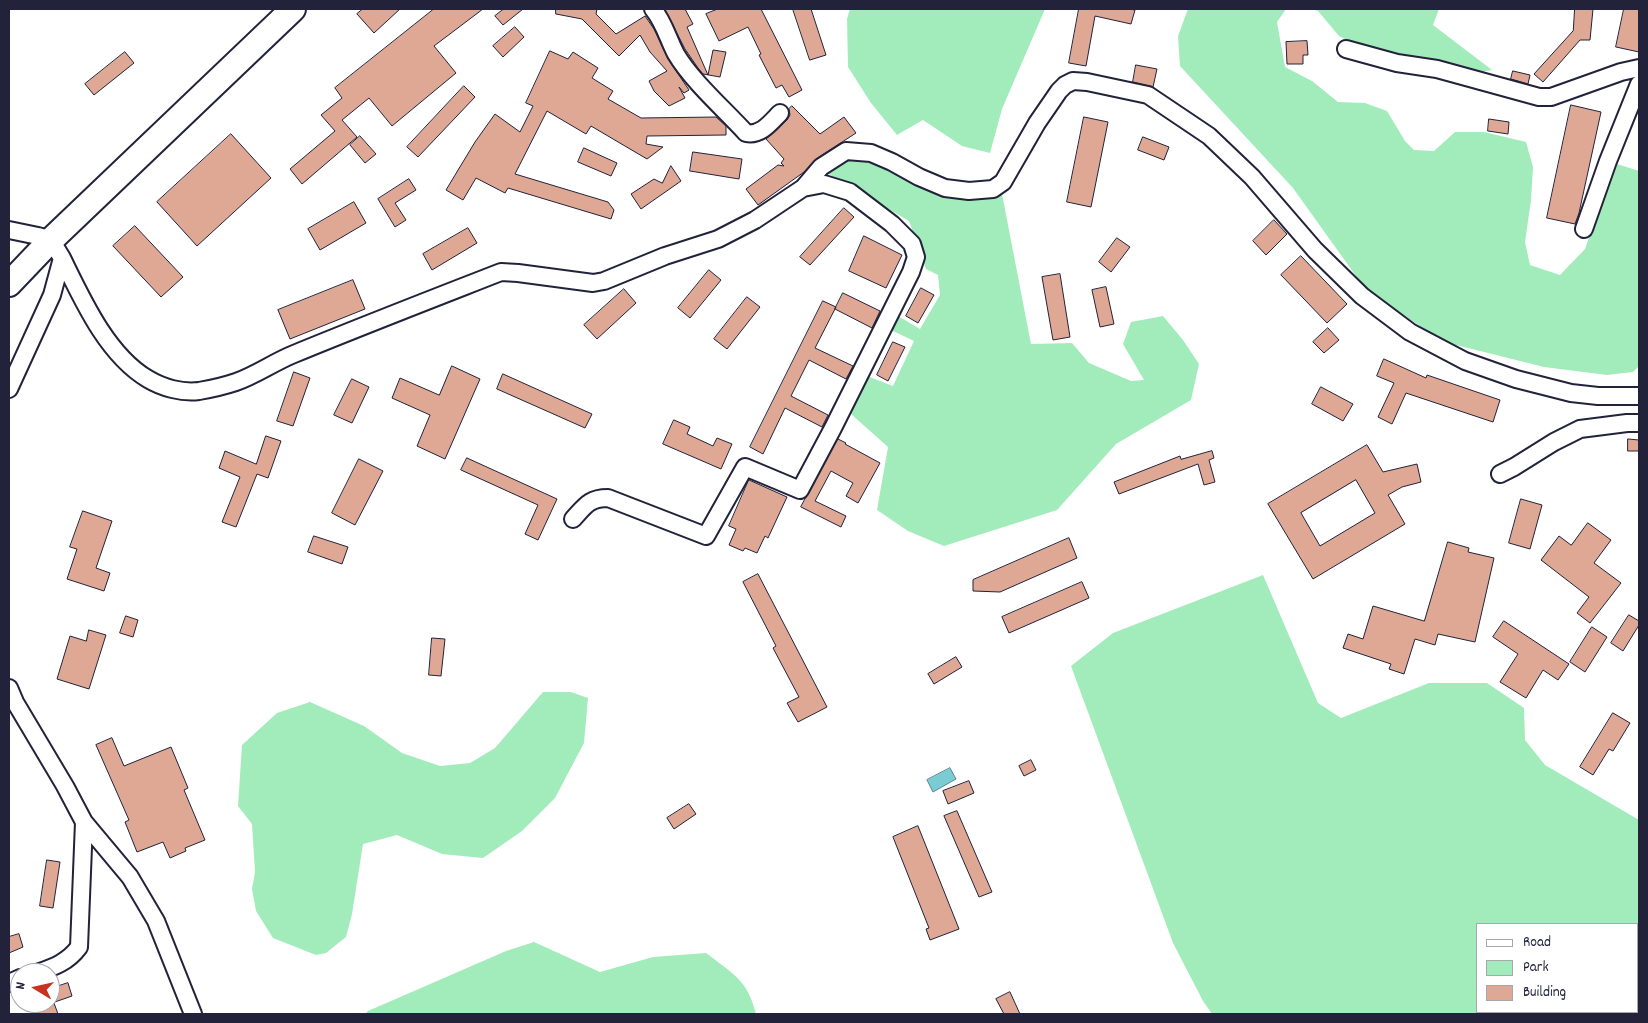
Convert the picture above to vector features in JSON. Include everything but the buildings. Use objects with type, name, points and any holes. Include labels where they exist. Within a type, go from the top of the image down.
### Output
[{"type":"street","points":[[9,284],[56,249],[293,9]]},
{"type":"street","points":[[653,9],[659,16],[676,54],[687,69],[746,133],[752,134],[764,129],[780,112]]},
{"type":"street","points":[[1346,49],[1398,63],[1437,69],[1551,98],[1621,72],[1639,68]]},
{"type":"street","points":[[9,230],[38,236],[56,249],[94,318],[115,350],[129,366],[159,384],[183,391],[199,390],[236,382],[291,355],[501,272],[518,272],[594,283],[604,282],[665,256],[718,239],[755,220],[804,188],[821,167],[846,151],[870,153],[945,188],[970,191],[993,189],[1003,182],[1037,123],[1059,91],[1073,81],[1087,82],[1148,95],[1209,136],[1252,177],[1315,250],[1362,296],[1410,332],[1465,361],[1516,379],[1572,393],[1598,396],[1639,396]]},
{"type":"street","points":[[1584,229],[1608,161],[1639,84]]},
{"type":"street","points":[[573,519],[587,503],[596,498],[608,498],[706,536],[745,467],[800,490],[907,281],[916,257],[912,244],[892,224],[850,192],[824,184],[804,188]]},
{"type":"street","points":[[9,388],[52,296],[56,249]]},
{"type":"street","points":[[1500,474],[1580,429],[1639,423]]},
{"type":"street","points":[[9,688],[15,702],[84,822],[130,877],[156,921],[193,1014]]},
{"type":"street","points":[[60,965],[72,956],[78,947],[84,822]]},
{"type":"green space","points":[[850,9],[1045,9],[1002,109],[990,153],[962,146],[923,120],[897,135],[871,103],[848,67],[847,19]]},
{"type":"green space","points":[[1188,9],[1286,9],[1277,22],[1285,67],[1312,81],[1338,102],[1365,103],[1387,111],[1405,141],[1414,150],[1434,151],[1455,132],[1484,132],[1526,142],[1533,167],[1531,200],[1525,242],[1530,265],[1560,275],[1585,249],[1614,163],[1639,171],[1639,366],[1633,372],[1607,375],[1544,367],[1444,342],[1366,290],[1293,188],[1180,66],[1178,36]]},
{"type":"green space","points":[[1311,9],[1439,9],[1433,25],[1492,70],[1474,73],[1369,51],[1339,36],[1318,11]]},
{"type":"green space","points":[[843,160],[867,160],[889,166],[914,180],[953,197],[1002,194],[1031,344],[1072,343],[1089,363],[1131,381],[1144,380],[1123,344],[1131,322],[1163,316],[1183,340],[1199,364],[1191,400],[1116,444],[1057,510],[944,546],[908,531],[877,510],[888,447],[851,414],[867,376],[893,386],[914,341],[891,330],[898,316],[920,329],[940,295],[938,275],[926,269],[909,221],[827,173]]},
{"type":"green space","points":[[1263,575],[1318,703],[1341,718],[1429,683],[1487,683],[1524,708],[1525,740],[1545,765],[1639,820],[1639,957],[1638,923],[1476,923],[1476,1013],[1622,1014],[1212,1014],[1203,1001],[1173,943],[1071,666],[1113,633]]},
{"type":"green space","points":[[543,692],[571,692],[588,698],[584,743],[555,798],[522,831],[483,858],[442,854],[397,835],[363,844],[352,914],[346,937],[326,953],[316,955],[273,938],[256,911],[252,889],[255,872],[252,824],[238,806],[242,745],[277,713],[310,702],[364,726],[402,753],[440,766],[470,763],[495,748]]},
{"type":"green space","points":[[534,942],[600,972],[653,957],[706,953],[731,972],[744,985],[753,1002],[756,1014],[365,1014],[368,1011],[506,951]]},
{"type":"water","points":[[950,768],[956,779],[933,792],[927,780]]}]
